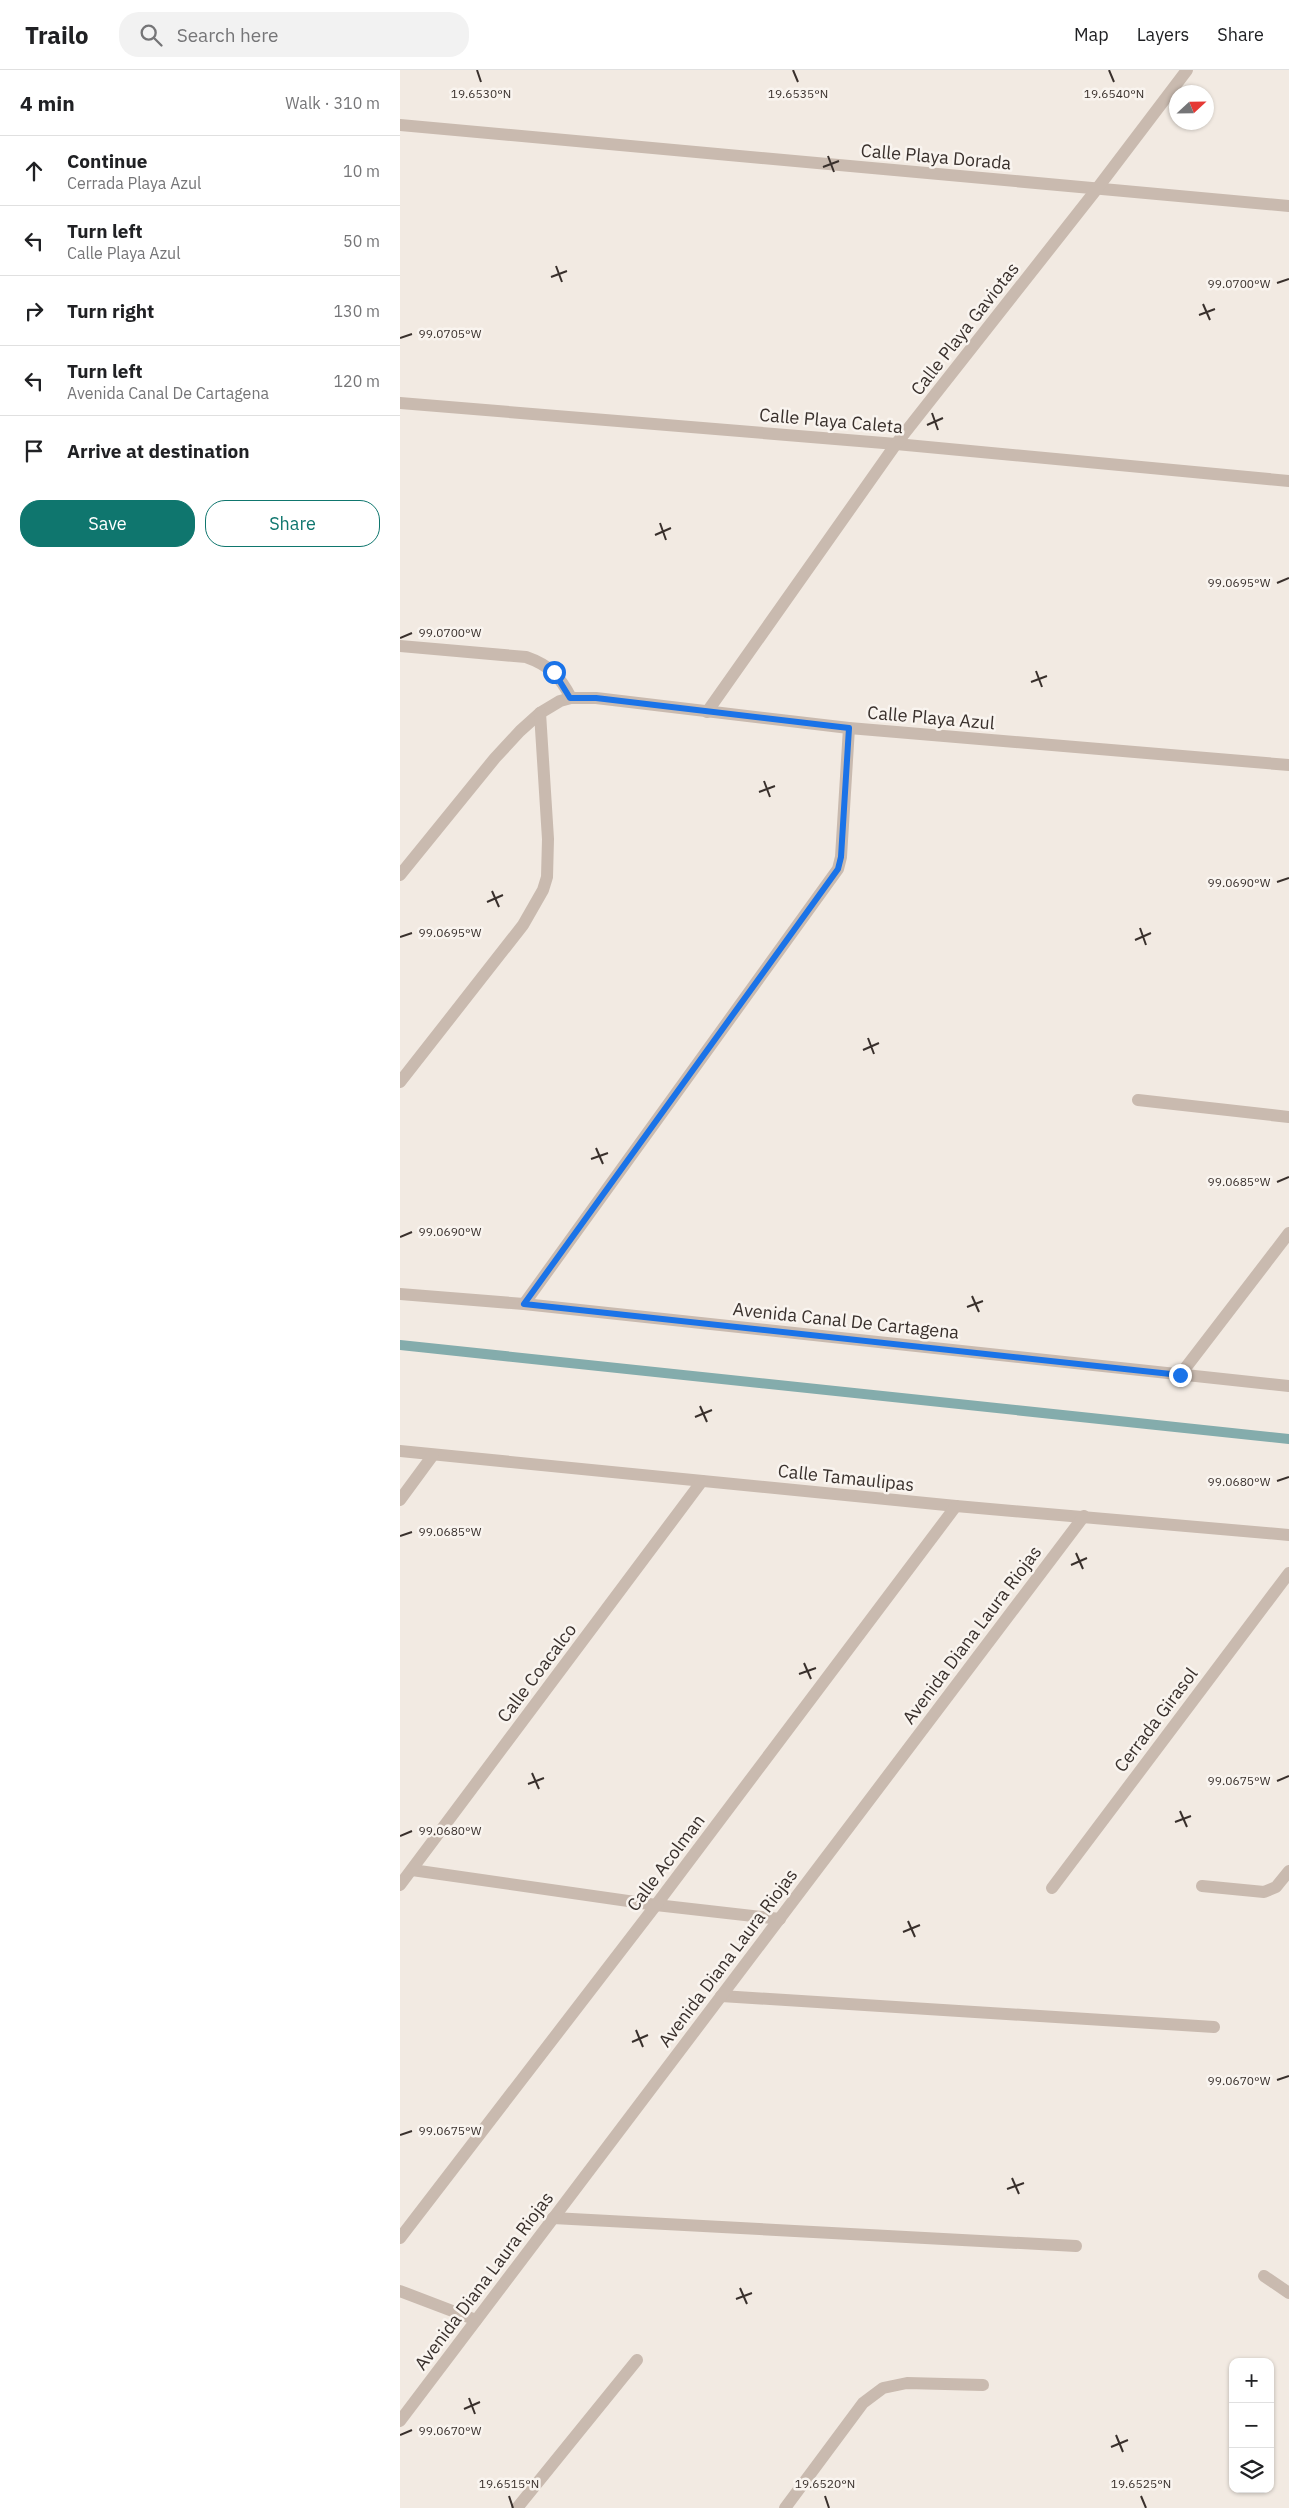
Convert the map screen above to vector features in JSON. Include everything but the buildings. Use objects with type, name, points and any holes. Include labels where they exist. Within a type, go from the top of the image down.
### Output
[{"type":"street","name":"Calle Playa Gaviotas","points":[[707,712],[896,444],[1096,190],[1187,70]]},
{"type":"street","name":"Calle Playa Dorada","points":[[400,125],[1096,190],[1289,206]]},
{"type":"street","name":"Calle Playa Caleta","points":[[400,403],[896,444],[1289,481]]},
{"type":"street","points":[[400,646],[526,657],[543,663],[554,672],[570,698],[560,701],[540,713],[495,758],[400,875]]},
{"type":"street","name":"Calle Playa Azul","points":[[570,698],[596,698],[849,728],[1289,765]]},
{"type":"street","points":[[400,1082],[523,925],[543,890],[547,877],[548,847],[540,713]]},
{"type":"street","points":[[524,1304],[838,869],[841,857],[849,728]]},
{"type":"street","points":[[1138,1100],[1289,1117]]},
{"type":"street","points":[[1180,1375],[1289,1233]]},
{"type":"street","name":"Avenida Canal De Cartagena","points":[[400,1294],[524,1304],[1289,1386]]},
{"type":"street","name":"Calle Tamaulipas","points":[[400,1451],[956,1506],[1289,1535]]},
{"type":"street","points":[[400,1500],[433,1455]]},
{"type":"street","name":"Calle Coacalco","points":[[400,1885],[702,1481]]},
{"type":"street","name":"Calle Acolman","points":[[400,2238],[656,1905],[956,1506]]},
{"type":"street","name":"Avenida Diana Laura Riojas","points":[[400,2420],[1084,1516]]},
{"type":"street","name":"Cerrada Girasol","points":[[1052,1888],[1289,1573]]},
{"type":"street","points":[[412,1870],[656,1905],[780,1920]]},
{"type":"street","points":[[1202,1886],[1264,1892],[1276,1887],[1289,1871]]},
{"type":"street","points":[[721,1996],[1214,2027]]},
{"type":"street","points":[[553,2218],[1076,2246]]},
{"type":"street","points":[[1264,2276],[1289,2293]]},
{"type":"street","points":[[400,2292],[476,2320]]},
{"type":"street","points":[[517,2508],[637,2360]]},
{"type":"street","points":[[785,2508],[863,2404],[883,2388],[907,2383],[983,2385]]},
{"type":"waterway","points":[[400,1345],[1289,1439]]},
{"type":"route","points":[[554,672],[564,684],[570,698],[596,698],[849,728],[841,857],[838,869],[832,880],[524,1304],[1180,1375]]}]
